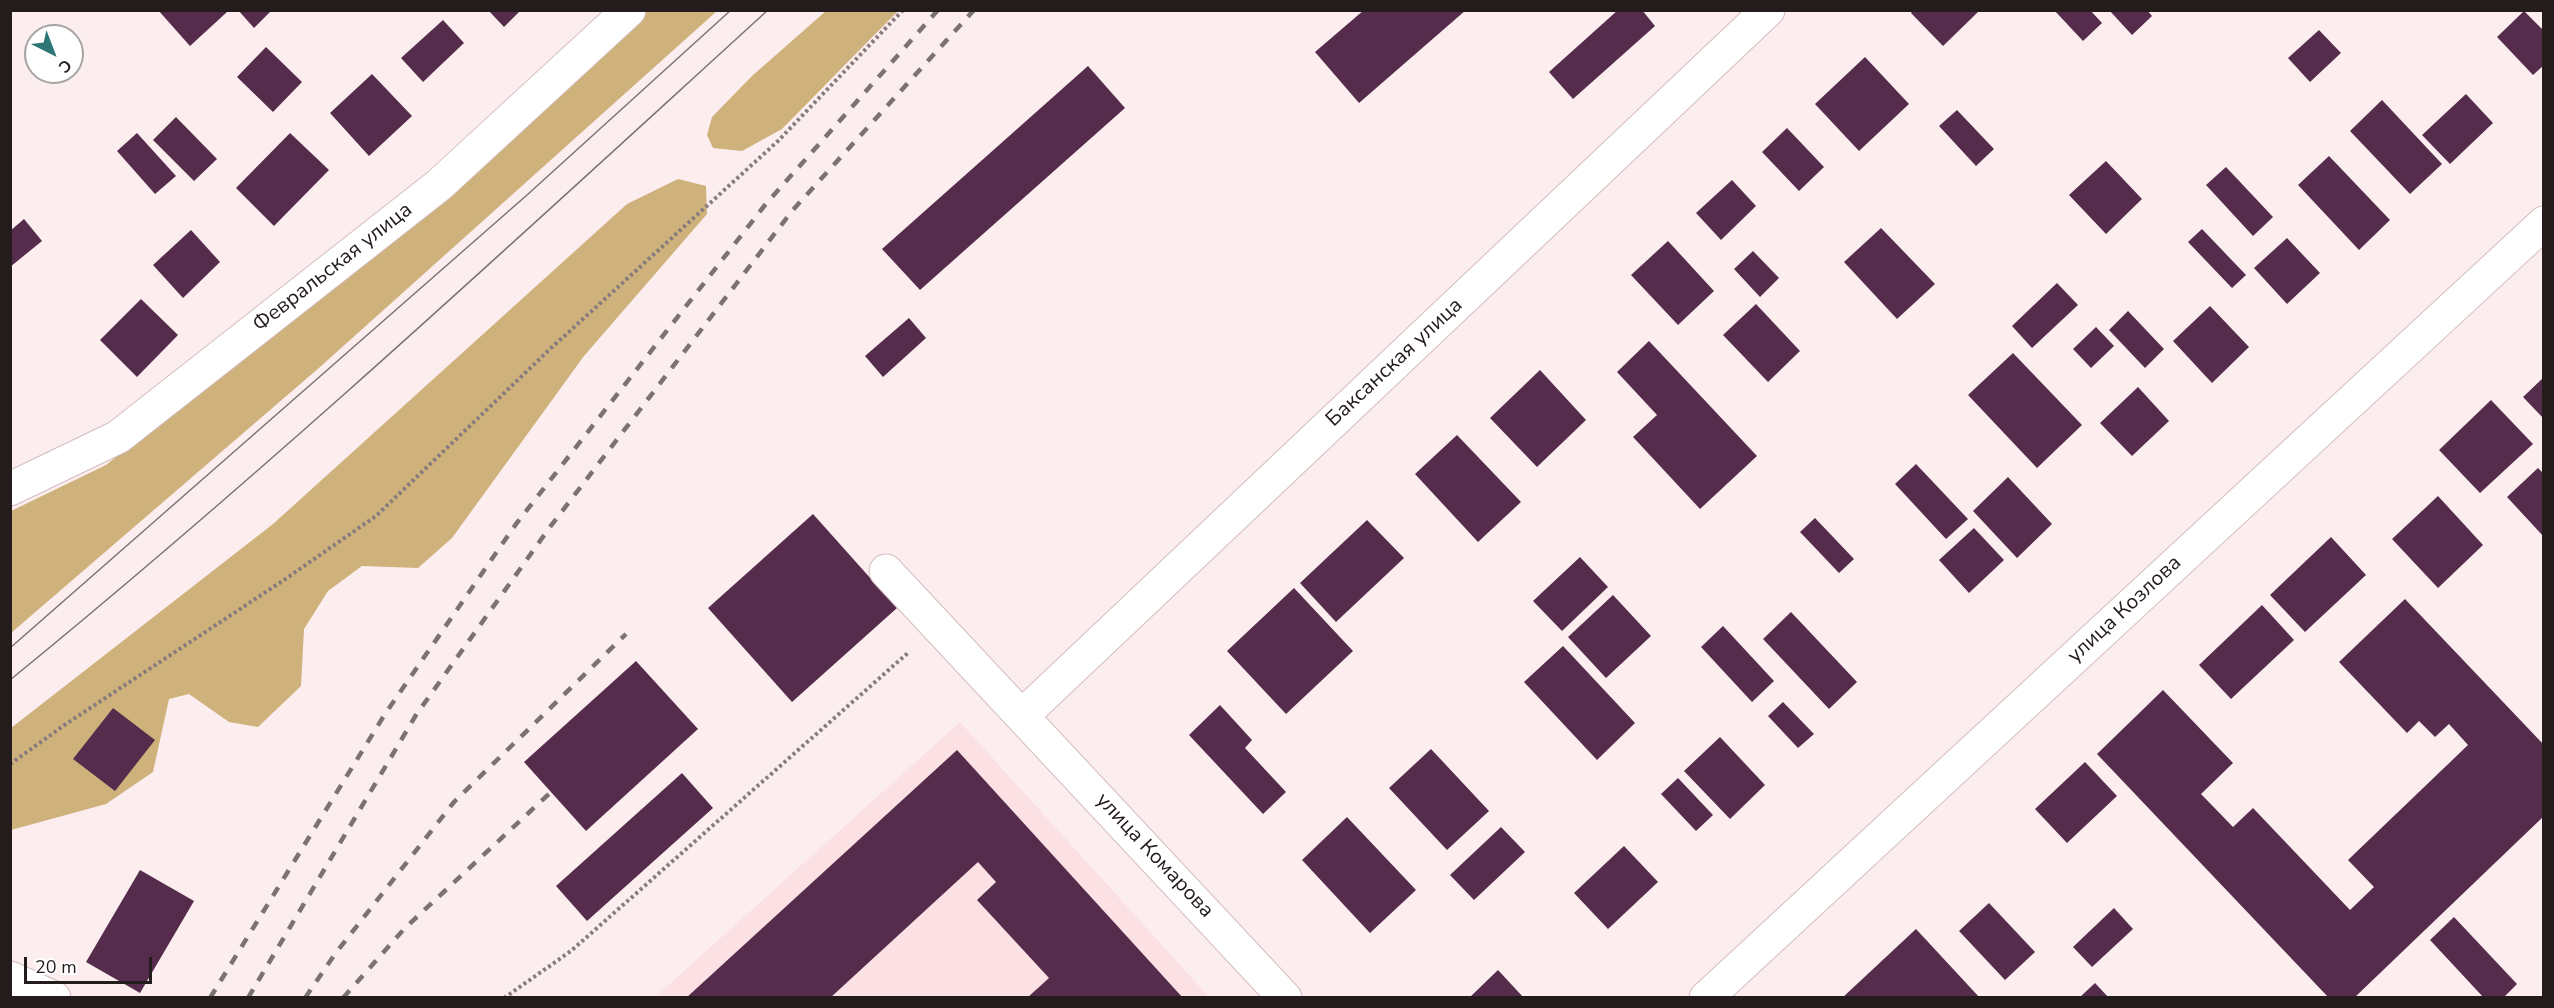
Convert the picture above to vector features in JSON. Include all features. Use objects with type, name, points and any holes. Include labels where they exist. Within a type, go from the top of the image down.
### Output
[{"type":"street","name":"Февральская улица","points":[[10,489],[127,430],[439,186],[629,10]]},
{"type":"street","name":"Баксанская улица","points":[[1023,715],[1768,10]]},
{"type":"street","name":"улица Козлова","points":[[1706,998],[2544,223]]},
{"type":"street","name":"улица Комарова","points":[[886,571],[1285,998]]},
{"type":"street","points":[[10,978],[54,998]]},
{"type":"path","points":[[10,764],[376,516],[549,350],[778,141],[903,10]]},
{"type":"path","points":[[504,998],[571,951],[939,626]]},
{"type":"shaded area","points":[[827,10],[898,11],[782,129],[742,151],[713,148],[707,135],[712,117],[752,76]]},
{"type":"shaded area","points":[[636,11],[717,11],[320,367],[11,633],[11,511],[106,465],[371,256]]},
{"type":"shaded area","points":[[678,179],[706,186],[707,214],[584,356],[452,538],[418,568],[362,566],[328,591],[304,629],[301,686],[258,727],[229,722],[189,694],[169,699],[153,772],[106,804],[11,830],[11,728],[273,524],[627,204]]},
{"type":"shaded area","points":[[960,722],[1209,997],[654,998]]},
{"type":"building","points":[[158,10],[226,10],[227,12],[190,46]]},
{"type":"building","points":[[238,10],[272,10],[254,28]]},
{"type":"building","points":[[488,10],[521,10],[504,27]]},
{"type":"building","points":[[1364,10],[1466,10],[1359,103],[1315,52]]},
{"type":"building","points":[[1618,10],[1642,10],[1655,26],[1573,99],[1549,72]]},
{"type":"building","points":[[1913,10],[1976,10],[1978,12],[1943,46],[1911,13]]},
{"type":"building","points":[[2054,10],[2090,10],[2102,23],[2083,41]]},
{"type":"building","points":[[2109,10],[2147,10],[2152,16],[2132,35]]},
{"type":"building","points":[[2524,11],[2544,31],[2544,65],[2533,75],[2497,37]]},
{"type":"building","points":[[443,20],[464,43],[423,82],[401,58]]},
{"type":"building","points":[[2319,30],[2341,53],[2310,82],[2288,58]]},
{"type":"building","points":[[266,47],[302,82],[273,112],[237,77]]},
{"type":"building","points":[[1865,57],[1909,104],[1859,151],[1815,104]]},
{"type":"building","points":[[1088,66],[1125,108],[920,290],[882,249]]},
{"type":"building","points":[[372,74],[412,116],[369,156],[330,113]]},
{"type":"building","points":[[2466,94],[2493,123],[2450,164],[2422,135]]},
{"type":"building","points":[[2382,100],[2442,164],[2410,194],[2350,131]]},
{"type":"building","points":[[1957,110],[1994,149],[1976,166],[1939,126]]},
{"type":"building","points":[[176,117],[217,159],[194,181],[153,140]]},
{"type":"building","points":[[1787,128],[1824,167],[1799,191],[1762,152]]},
{"type":"building","points":[[137,133],[176,176],[155,194],[117,151]]},
{"type":"building","points":[[290,133],[329,170],[274,226],[236,188]]},
{"type":"building","points":[[2329,156],[2390,220],[2359,250],[2298,185]]},
{"type":"building","points":[[2106,161],[2142,199],[2106,234],[2069,195]]},
{"type":"building","points":[[2226,167],[2273,217],[2253,236],[2206,185]]},
{"type":"building","points":[[1732,180],[1756,206],[1721,240],[1696,213]]},
{"type":"building","points":[[24,219],[42,241],[10,267],[10,231]]},
{"type":"building","points":[[1881,228],[1935,284],[1897,319],[1844,262]]},
{"type":"building","points":[[2202,229],[2246,275],[2232,288],[2188,242]]},
{"type":"building","points":[[191,230],[220,262],[183,298],[153,265]]},
{"type":"building","points":[[2287,238],[2320,273],[2287,304],[2254,268]]},
{"type":"building","points":[[1668,241],[1714,291],[1678,325],[1631,275]]},
{"type":"building","points":[[1753,251],[1779,278],[1760,297],[1734,269]]},
{"type":"building","points":[[2057,283],[2078,305],[2032,348],[2012,326]]},
{"type":"building","points":[[141,299],[178,335],[137,377],[100,340]]},
{"type":"building","points":[[1756,304],[1800,351],[1768,382],[1723,335]]},
{"type":"building","points":[[2210,306],[2249,347],[2212,383],[2173,341]]},
{"type":"building","points":[[2128,311],[2164,349],[2145,368],[2109,330]]},
{"type":"building","points":[[909,318],[926,338],[883,377],[865,356]]},
{"type":"building","points":[[2096,327],[2114,346],[2091,368],[2073,349]]},
{"type":"building","points":[[1649,341],[1757,456],[1700,509],[1633,437],[1657,415],[1617,372]]},
{"type":"building","points":[[2013,353],[2082,425],[2037,468],[1968,395]]},
{"type":"building","points":[[1540,370],[1586,420],[1537,467],[1490,418]]},
{"type":"building","points":[[2544,377],[2544,419],[2523,397]]},
{"type":"building","points":[[2138,387],[2169,421],[2132,456],[2100,423]]},
{"type":"building","points":[[2491,400],[2533,444],[2480,493],[2439,450]]},
{"type":"building","points":[[1457,435],[1521,502],[1478,542],[1415,474]]},
{"type":"building","points":[[1916,464],[1968,519],[1946,539],[1895,484]]},
{"type":"building","points":[[2538,468],[2544,474],[2544,537],[2507,497]]},
{"type":"building","points":[[2008,477],[2052,524],[2017,558],[1973,511]]},
{"type":"building","points":[[2438,496],[2483,545],[2438,588],[2392,539]]},
{"type":"building","points":[[813,514],[897,608],[792,702],[708,608]]},
{"type":"building","points":[[1815,518],[1854,559],[1839,573],[1800,532]]},
{"type":"building","points":[[1367,520],[1404,558],[1336,622],[1300,583]]},
{"type":"building","points":[[1974,528],[2004,560],[1969,593],[1939,560]]},
{"type":"building","points":[[2331,537],[2366,575],[2305,632],[2270,595]]},
{"type":"building","points":[[1580,557],[1608,587],[1562,631],[1533,601]]},
{"type":"building","points":[[1294,588],[1353,651],[1286,714],[1227,651]]},
{"type":"building","points":[[1613,595],[1651,636],[1606,678],[1568,637]]},
{"type":"building","points":[[2405,599],[2544,745],[2544,816],[2354,998],[2329,998],[2097,754],[2163,690],[2233,763],[2201,794],[2233,827],[2253,808],[2350,910],[2374,887],[2348,860],[2468,745],[2449,724],[2435,737],[2419,721],[2407,733],[2339,662]]},
{"type":"building","points":[[2262,605],[2294,640],[2231,699],[2199,665]]},
{"type":"building","points":[[1791,612],[1857,682],[1829,709],[1763,639]]},
{"type":"building","points":[[1723,626],[1774,681],[1752,702],[1701,647]]},
{"type":"building","points":[[1563,646],[1635,723],[1597,760],[1524,682]]},
{"type":"building","points":[[636,661],[698,729],[586,831],[524,762]]},
{"type":"building","points":[[1783,702],[1814,734],[1798,748],[1768,716]]},
{"type":"building","points":[[1220,705],[1252,740],[1245,748],[1286,792],[1263,814],[1189,735]]},
{"type":"building","points":[[113,708],[155,740],[115,791],[73,759]]},
{"type":"building","points":[[1720,737],[1765,785],[1730,819],[1684,771]]},
{"type":"building","points":[[1431,749],[1489,811],[1447,850],[1389,788]]},
{"type":"building","points":[[957,750],[1183,998],[1027,998],[1049,978],[977,900],[996,882],[978,862],[830,998],[686,998]]},
{"type":"building","points":[[2085,762],[2117,796],[2067,843],[2035,809]]},
{"type":"building","points":[[682,773],[713,808],[587,921],[556,886]]},
{"type":"building","points":[[1678,778],[1713,815],[1696,831],[1661,794]]},
{"type":"building","points":[[1347,817],[1416,890],[1370,933],[1302,860]]},
{"type":"building","points":[[1501,827],[1525,852],[1474,900],[1450,875]]},
{"type":"building","points":[[1624,846],[1658,882],[1608,929],[1574,893]]},
{"type":"building","points":[[140,870],[194,901],[140,993],[86,962]]},
{"type":"building","points":[[1989,903],[2035,952],[2005,980],[1959,931]]},
{"type":"building","points":[[2114,908],[2133,929],[2092,967],[2073,947]]},
{"type":"building","points":[[2454,917],[2517,984],[2503,998],[2484,998],[2430,940]]},
{"type":"building","points":[[1916,929],[1980,998],[1842,998]]},
{"type":"building","points":[[1498,970],[1524,998],[1469,998]]},
{"type":"building","points":[[2095,983],[2109,998],[2079,998]]},
{"type":"tram line","points":[[10,648],[527,195],[731,10]]},
{"type":"tram line","points":[[10,680],[299,434],[488,266],[768,10]]},
{"type":"railway","points":[[210,998],[385,714],[516,524],[765,205],[938,10]]},
{"type":"railway","points":[[248,998],[416,715],[550,527],[792,211],[974,10]]},
{"type":"railway","points":[[305,998],[335,954],[454,802],[626,634]]},
{"type":"railway","points":[[343,998],[405,928],[551,792]]}]
